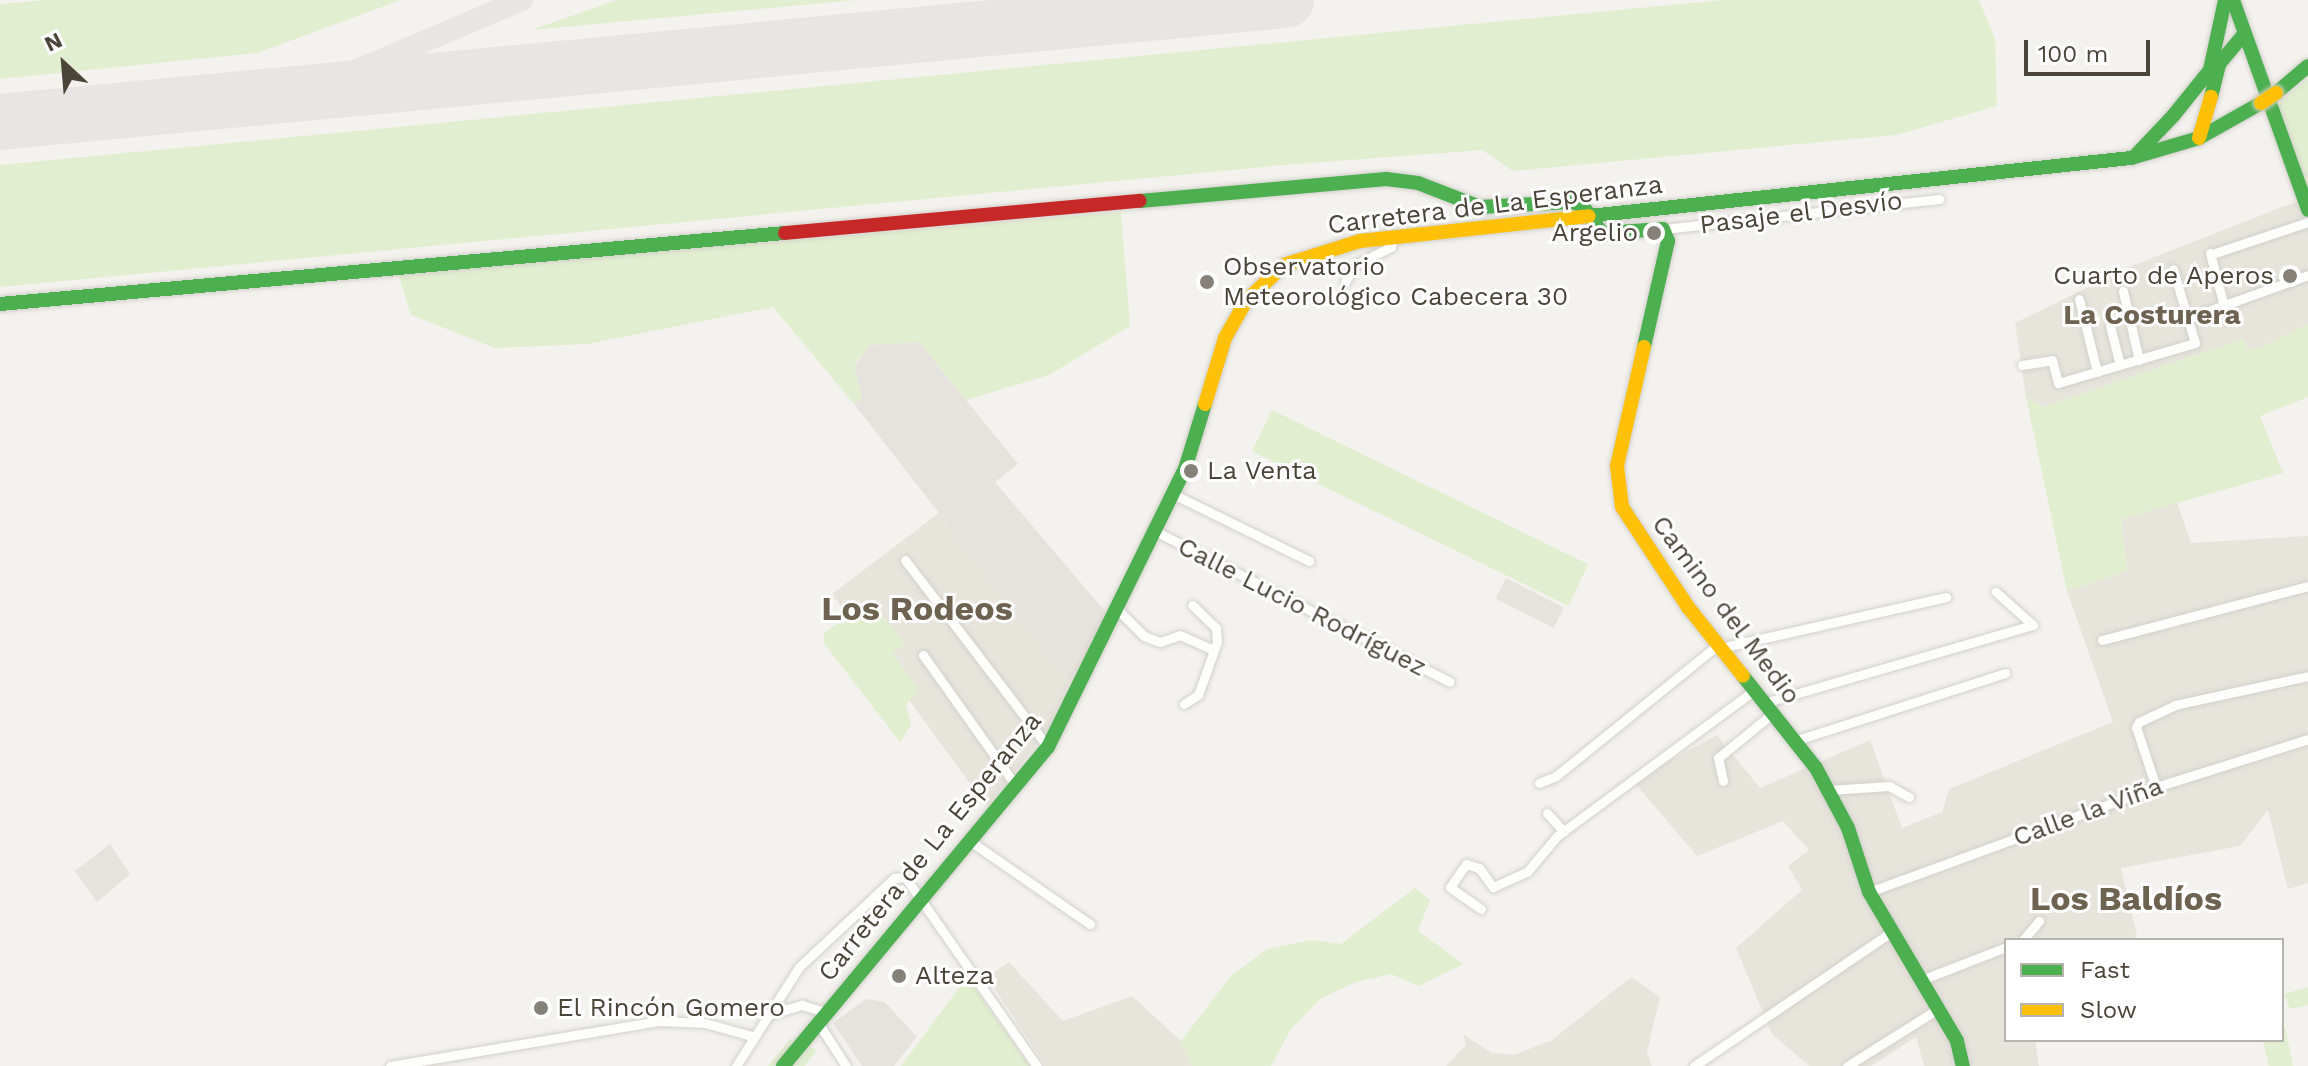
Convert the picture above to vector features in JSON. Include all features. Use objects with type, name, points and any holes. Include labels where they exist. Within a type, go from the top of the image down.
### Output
[{"type":"main road","points":[[2131,158],[2173,116],[2210,70],[2214,34],[2225,0]]},
{"type":"main road","points":[[2233,0],[2308,210]]},
{"type":"main road","points":[[2214,34],[2220,27],[2242,31]]},
{"type":"main road","points":[[2173,116],[2174,133],[2192,141],[2225,55],[2242,31]]},
{"type":"main road","points":[[2225,55],[2253,59]]},
{"type":"main road","name":"Carretera de La Esperanza","points":[[783,1066],[1048,747],[1192,452],[1225,338],[1256,290],[1305,254],[1393,237],[2131,158],[2192,141],[2242,116],[2308,66]]},
{"type":"main road","points":[[2211,97],[2220,111],[2242,116]]},
{"type":"main road","points":[[0,304],[1386,179],[1418,183],[1480,207],[1572,202],[1590,217],[1602,233],[1663,229]]},
{"type":"main road","name":"Camino del Medio","points":[[1663,229],[1668,241],[1639,352],[1616,489],[1643,544],[1719,646],[1797,740],[1828,790],[1869,892],[1957,1041],[1963,1066]]},
{"type":"street","name":"Pasaje el Desvío","points":[[1663,229],[1939,199]]},
{"type":"street","points":[[2224,306],[2212,253],[2308,222]]},
{"type":"street","points":[[1345,282],[1355,265],[1391,247],[1393,237]]},
{"type":"street","points":[[2022,365],[2052,360],[2058,383],[2195,343],[2173,269]]},
{"type":"street","points":[[2186,319],[2308,275]]},
{"type":"street","points":[[2123,291],[2139,360]]},
{"type":"street","points":[[2079,299],[2097,372]]},
{"type":"street","points":[[2110,326],[2120,365]]},
{"type":"street","points":[[1173,494],[1309,561]]},
{"type":"street","name":"Calle Lucio Rodríguez","points":[[1155,531],[1450,682]]},
{"type":"street","points":[[905,560],[1048,747]]},
{"type":"street","points":[[2102,640],[2308,586]]},
{"type":"street","points":[[1723,781],[1718,758],[1769,708],[2033,625],[1996,592]]},
{"type":"street","points":[[1539,783],[1556,776],[1719,646],[1946,597]]},
{"type":"street","points":[[1184,704],[1198,695],[1214,650],[1216,628],[1192,605]]},
{"type":"street","points":[[1117,609],[1144,636],[1160,642],[1180,635],[1214,650]]},
{"type":"street","points":[[923,655],[1016,786]]},
{"type":"street","points":[[1797,740],[2006,673]]},
{"type":"street","points":[[2156,787],[2136,727],[2139,722],[2175,705],[2308,676]]},
{"type":"street","points":[[1481,909],[1450,887],[1466,864],[1479,868],[1490,885],[1499,887],[1527,872],[1539,852],[1754,690]]},
{"type":"street","name":"Calle la Viña","points":[[1869,892],[2156,787],[2308,739]]},
{"type":"street","points":[[1828,790],[1889,786],[1909,797]]},
{"type":"street","points":[[1547,813],[1564,832]]},
{"type":"street","points":[[970,841],[1090,924]]},
{"type":"street","points":[[736,1066],[752,1036],[799,967],[894,878],[905,877],[1037,1066]]},
{"type":"street","points":[[2025,938],[2039,921]]},
{"type":"street","points":[[1694,1066],[1891,932]]},
{"type":"street","points":[[1921,980],[2004,948]]},
{"type":"street","points":[[765,1016],[802,1005],[823,1018],[846,1066]]},
{"type":"street","points":[[1847,1066],[1938,1009]]},
{"type":"street","points":[[390,1066],[660,1021],[705,1023],[752,1036]]},
{"type":"shaded area","points":[[2303,199],[2308,211],[2308,324],[2260,348],[2247,349],[2243,339],[2044,407],[2026,397],[2015,323],[2129,267]]},
{"type":"shaded area","points":[[919,342],[1018,464],[995,482],[1109,616],[1070,681],[854,404],[862,399],[854,368],[869,345]]},
{"type":"shaded area","points":[[2177,502],[2191,543],[2308,536],[2308,883],[2288,889],[2268,810],[2240,846],[2121,868],[2137,936],[2134,938],[2004,938],[2004,1042],[2035,1042],[2039,1066],[1924,1066],[1916,1037],[1871,1066],[1809,1066],[1772,1034],[1736,948],[1802,890],[1788,866],[1809,850],[1783,821],[1697,856],[1633,781],[1717,735],[1760,788],[1870,740],[1902,828],[1942,812],[1949,789],[2113,722],[2067,591],[2127,571],[2121,519]]},
{"type":"shaded area","points":[[939,513],[1070,681],[1047,731],[987,807],[832,594]]},
{"type":"shaded area","points":[[1506,578],[1564,608],[1553,628],[1496,598]]},
{"type":"shaded area","points":[[110,844],[130,874],[97,902],[75,871]]},
{"type":"shaded area","points":[[1009,962],[1063,1021],[1132,996],[1181,1041],[1192,1066],[1046,1066],[987,977]]},
{"type":"shaded area","points":[[1631,977],[1660,997],[1647,1052],[1652,1066],[1446,1066],[1466,1045],[1463,1034],[1492,1053],[1514,1055],[1552,1040]]},
{"type":"shaded area","points":[[866,999],[885,1002],[917,1037],[894,1066],[862,1066],[833,1023]]},
{"type":"green space","points":[[46,0],[401,0],[257,53],[0,79],[0,4]]},
{"type":"green space","points":[[617,0],[857,0],[531,30]]},
{"type":"green space","points":[[1723,0],[1979,0],[1995,39],[1997,106],[1896,135],[1513,171],[1482,150],[1284,165],[0,287],[0,165]]},
{"type":"green space","points":[[2308,78],[2308,193],[2272,110]]},
{"type":"green space","points":[[1121,212],[1130,326],[1049,375],[966,400],[919,342],[869,345],[854,367],[862,399],[854,404],[773,307],[587,344],[495,348],[411,315],[398,274]]},
{"type":"green space","points":[[2308,324],[2308,397],[2260,416],[2283,473],[2121,519],[2127,571],[2067,591],[2026,397],[2044,407],[2243,339],[2247,349],[2260,348]]},
{"type":"green space","points":[[1272,410],[1588,564],[1568,606],[1252,451]]},
{"type":"green space","points":[[871,601],[905,644],[892,653],[919,691],[906,704],[911,725],[900,742],[823,642],[825,632]]},
{"type":"green space","points":[[1415,888],[1430,900],[1418,931],[1464,964],[1419,986],[1391,974],[1356,982],[1320,999],[1291,1029],[1271,1066],[1192,1066],[1181,1041],[1231,976],[1267,949],[1311,940],[1341,944]]},
{"type":"green space","points":[[967,977],[1030,1066],[901,1066]]},
{"type":"green space","points":[[2308,987],[2308,1005],[2290,1009],[2284,994]]},
{"type":"green space","points":[[2285,1026],[2293,1066],[2269,1066],[2263,1042],[2284,1042]]},
{"type":"green space","points":[[790,1039],[817,1050],[805,1066],[768,1066]]},
{"type":"taxiway","points":[[303,93],[522,0]]},
{"type":"runway","points":[[0,122],[1286,0]]},
{"type":"traffic: fast","points":[[2173,116],[2210,70],[2225,0]]},
{"type":"traffic: fast","points":[[2233,0],[2308,210]]},
{"type":"traffic: fast","points":[[2211,97],[2219,64],[2243,35]]},
{"type":"traffic: fast","points":[[2276,93],[2308,66]]},
{"type":"traffic: fast","points":[[1589,216],[2131,158],[2199,138],[2261,103]]},
{"type":"traffic: fast","points":[[2135,156],[2173,116]]},
{"type":"traffic: fast","points":[[1140,201],[1386,179],[1418,183],[1480,207],[1572,202],[1583,206],[1602,233],[1663,229],[1668,241],[1644,347]]},
{"type":"traffic: fast","points":[[0,304],[785,233]]},
{"type":"traffic: fast","points":[[783,1066],[1048,747],[1185,469],[1205,404]]},
{"type":"traffic: fast","points":[[1743,676],[1816,768],[1848,828],[1869,892],[1957,1041],[1963,1066]]},
{"type":"traffic: slow","points":[[2261,103],[2276,93]]},
{"type":"traffic: slow","points":[[2199,138],[2211,97]]},
{"type":"traffic: slow","points":[[1205,404],[1225,338],[1246,301],[1284,265],[1360,241],[1589,216]]},
{"type":"traffic: slow","points":[[1644,347],[1617,466],[1622,507],[1688,607],[1743,676]]},
{"type":"traffic: jam","points":[[785,233],[1140,201]]},
{"type":"place","name":"Argelio","points":[[1654,233]]},
{"type":"place","name":"Cuarto de Aperos","points":[[2290,276]]},
{"type":"place","name":"Observatorio Meteorológico Cabecera 30","points":[[1207,282]]},
{"type":"place","name":"La Venta","points":[[1191,471]]},
{"type":"place","name":"Alteza","points":[[899,976]]},
{"type":"place","name":"El Rincón Gomero","points":[[541,1008]]},
{"type":"district","name":"La Costurera","points":[[2152,315]]},
{"type":"district","name":"Los Rodeos","points":[[917,609]]},
{"type":"district","name":"Los Baldíos","points":[[2126,899]]}]
